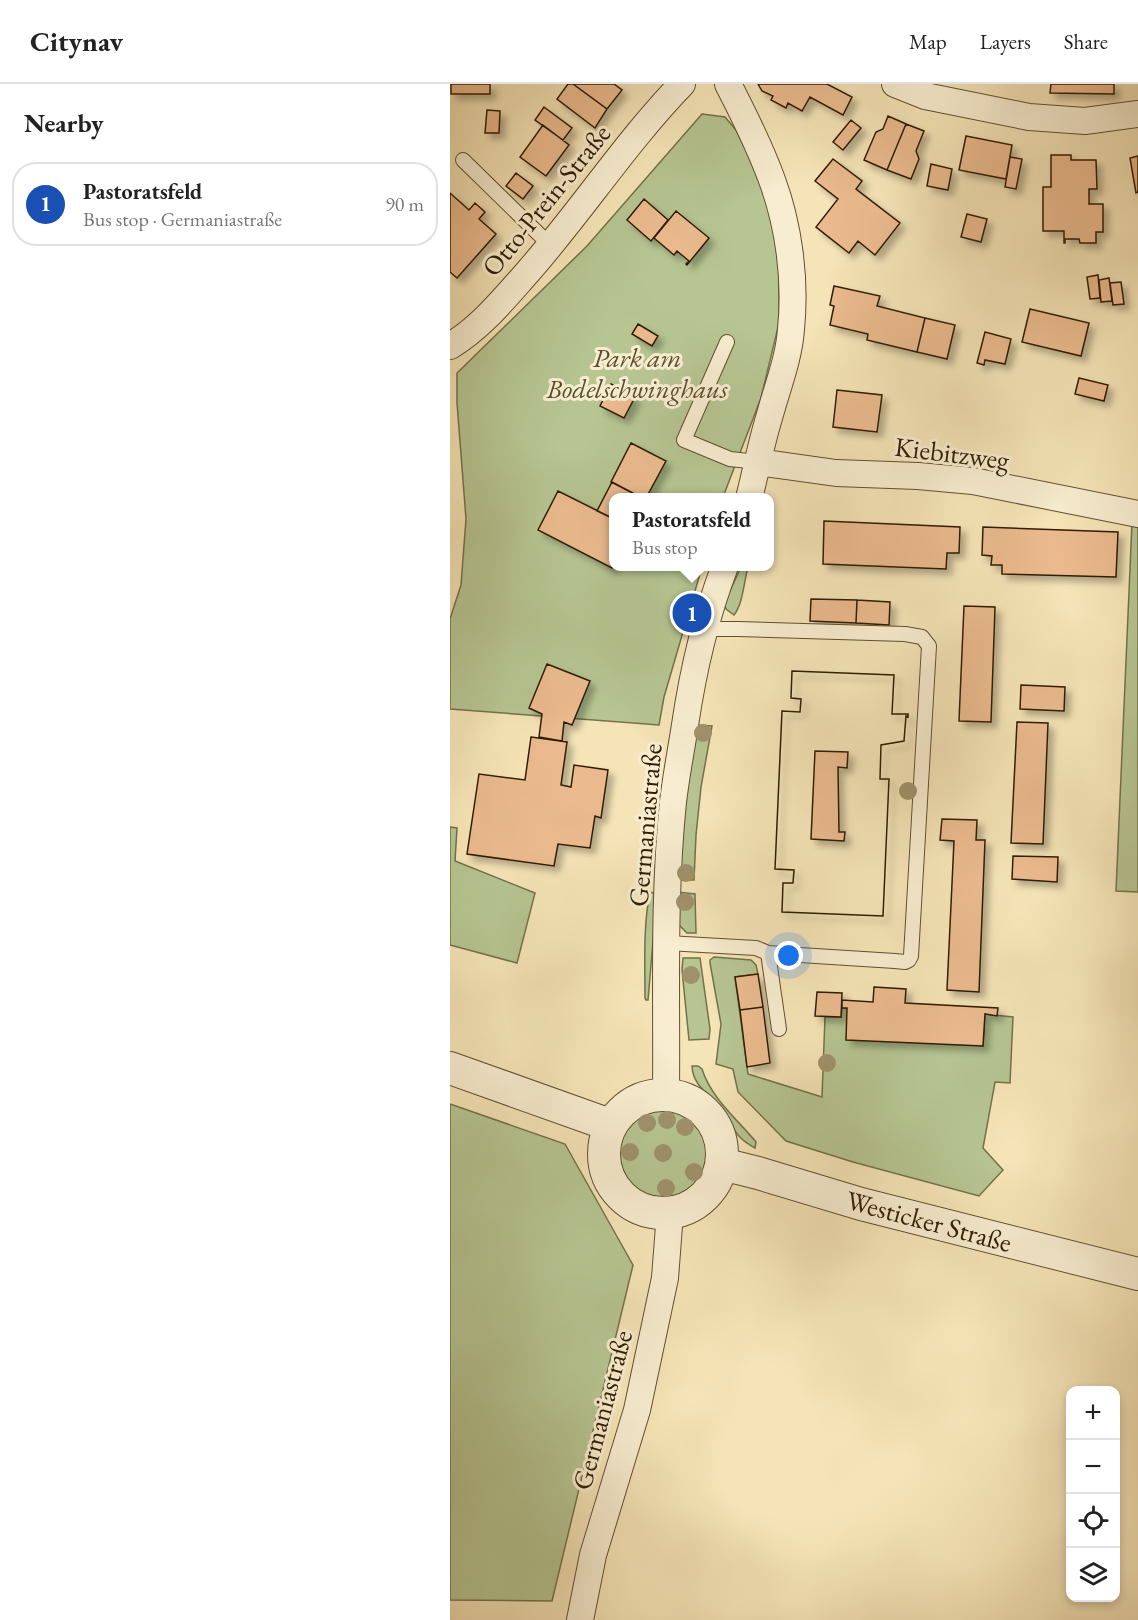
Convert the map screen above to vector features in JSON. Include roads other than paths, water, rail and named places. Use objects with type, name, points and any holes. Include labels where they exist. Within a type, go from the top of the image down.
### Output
[{"type":"street","name":"Otto-Prein-Straße","points":[[450,346],[497,307],[550,245],[648,121],[682,84]]},
{"type":"street","points":[[728,84],[772,181],[782,214],[792,289],[791,329],[786,358],[750,493]]},
{"type":"street","points":[[896,84],[925,96],[1029,117],[1085,121],[1138,114]]},
{"type":"street","name":"Kiebitzweg","points":[[758,462],[836,472],[973,481],[1138,514]]},
{"type":"street","name":"Germaniastraße","points":[[666,1094],[668,887],[673,801],[688,701],[704,629],[724,571]]},
{"type":"street","points":[[450,1068],[610,1125]]},
{"type":"street","points":[[666,1094],[686,1098],[703,1109],[715,1125],[722,1143],[722,1164],[716,1182],[704,1197],[688,1208],[670,1213],[639,1208],[626,1200],[615,1189],[607,1174],[603,1158],[604,1141],[610,1125],[620,1112],[633,1101],[649,1095],[666,1094]]},
{"type":"street","name":"Westicker Straße","points":[[722,1164],[861,1204],[1138,1274]]},
{"type":"street","name":"Germaniastraße","points":[[580,1620],[593,1555],[637,1410],[665,1278],[670,1213]]},
{"type":"lane","points":[[463,160],[550,245]]},
{"type":"lane","points":[[727,342],[684,440],[730,459],[758,462]]},
{"type":"lane","points":[[667,943],[756,948],[768,953],[905,962],[909,960],[929,646],[922,637],[905,634],[738,628],[704,629]]},
{"type":"lane","points":[[768,953],[779,1029]]},
{"type":"place","name":"Pastoratsfeld","points":[[692,613]]},
{"type":"park label","name":"Park am Bodelschwinghaus","points":[[637,372]]}]
